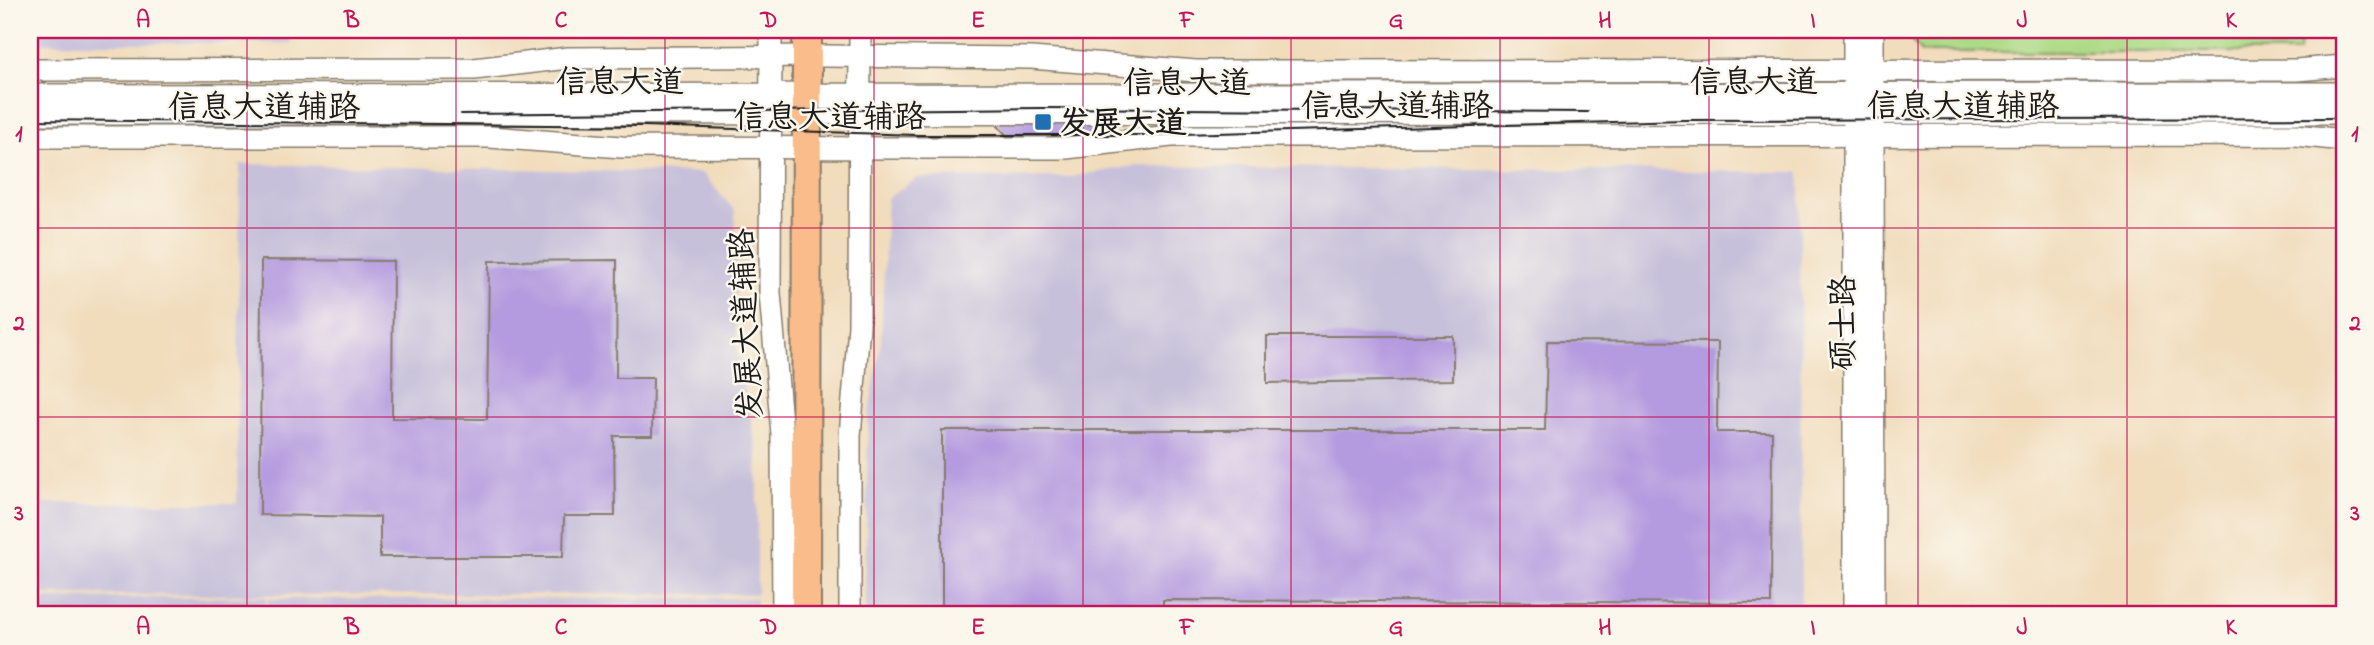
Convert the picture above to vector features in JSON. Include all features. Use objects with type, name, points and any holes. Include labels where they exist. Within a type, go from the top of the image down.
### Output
[{"type":"main road","points":[[816,43],[825,615]]},
{"type":"main road","points":[[806,615],[816,148]]},
{"type":"street","name":"发展大道辅路","points":[[771,30],[770,293],[782,434],[783,615]]},
{"type":"street","points":[[850,615],[850,436],[859,326],[862,148],[860,30]]},
{"type":"street","name":"硕士路","points":[[1854,30],[1863,71],[1854,615]]},
{"type":"street","name":"硕士路","points":[[1863,71],[1873,30]]},
{"type":"street","name":"信息大道辅路","points":[[30,70],[474,69],[568,58],[771,56],[816,43],[860,56],[1031,58],[1196,71],[2296,70],[2344,66]]},
{"type":"street","name":"信息大道","points":[[30,94],[771,103],[1863,103],[2344,93]]},
{"type":"street","name":"信息大道","points":[[30,114],[771,103]]},
{"type":"street","name":"信息大道","points":[[1863,103],[2344,113]]},
{"type":"street","name":"信息大道辅路","points":[[30,137],[490,137],[622,147],[771,148],[1066,148],[1171,136],[2295,135],[2344,140]]},
{"type":"street","name":"硕士路","points":[[1863,137],[1874,615]]},
{"type":"shaded area","points":[[30,30],[291,30],[291,43],[30,43]]},
{"type":"shaded area","points":[[240,164],[702,173],[735,211],[736,346],[757,450],[757,594],[30,595],[30,503],[237,503]]},
{"type":"shaded area","points":[[1134,166],[1800,172],[1801,615],[865,615],[868,419],[881,343],[887,198],[917,178],[1069,177]]},
{"type":"shaded area","points":[[266,597],[266,615],[30,615],[30,599]]},
{"type":"shaded area","points":[[756,598],[756,615],[268,615],[268,599]]},
{"type":"green space","points":[[1903,30],[2300,30],[2299,52],[1921,52]]},
{"type":"building","points":[[998,113],[1109,113],[1109,125],[1097,140],[1010,139],[998,126]]},
{"type":"building","points":[[261,260],[393,261],[392,418],[487,419],[489,261],[617,260],[616,378],[653,378],[652,436],[614,436],[615,516],[564,516],[563,557],[380,557],[380,517],[260,515]]},
{"type":"building","points":[[1267,336],[1453,336],[1453,380],[1267,383]]},
{"type":"building","points":[[1547,341],[1718,342],[1717,432],[1772,432],[1771,603],[1163,600],[1163,615],[942,615],[942,430],[1545,430]]},
{"type":"building","points":[[287,612],[409,613],[409,615],[287,615]]},
{"type":"building","points":[[625,613],[625,615],[531,615]]},
{"type":"tram line","points":[[461,114],[1043,108],[1588,112]]},
{"type":"tram line","points":[[30,120],[644,126],[917,135],[1146,135],[1684,120],[2344,118]]},
{"type":"place","name":"发展大道","points":[[1043,122]]}]
